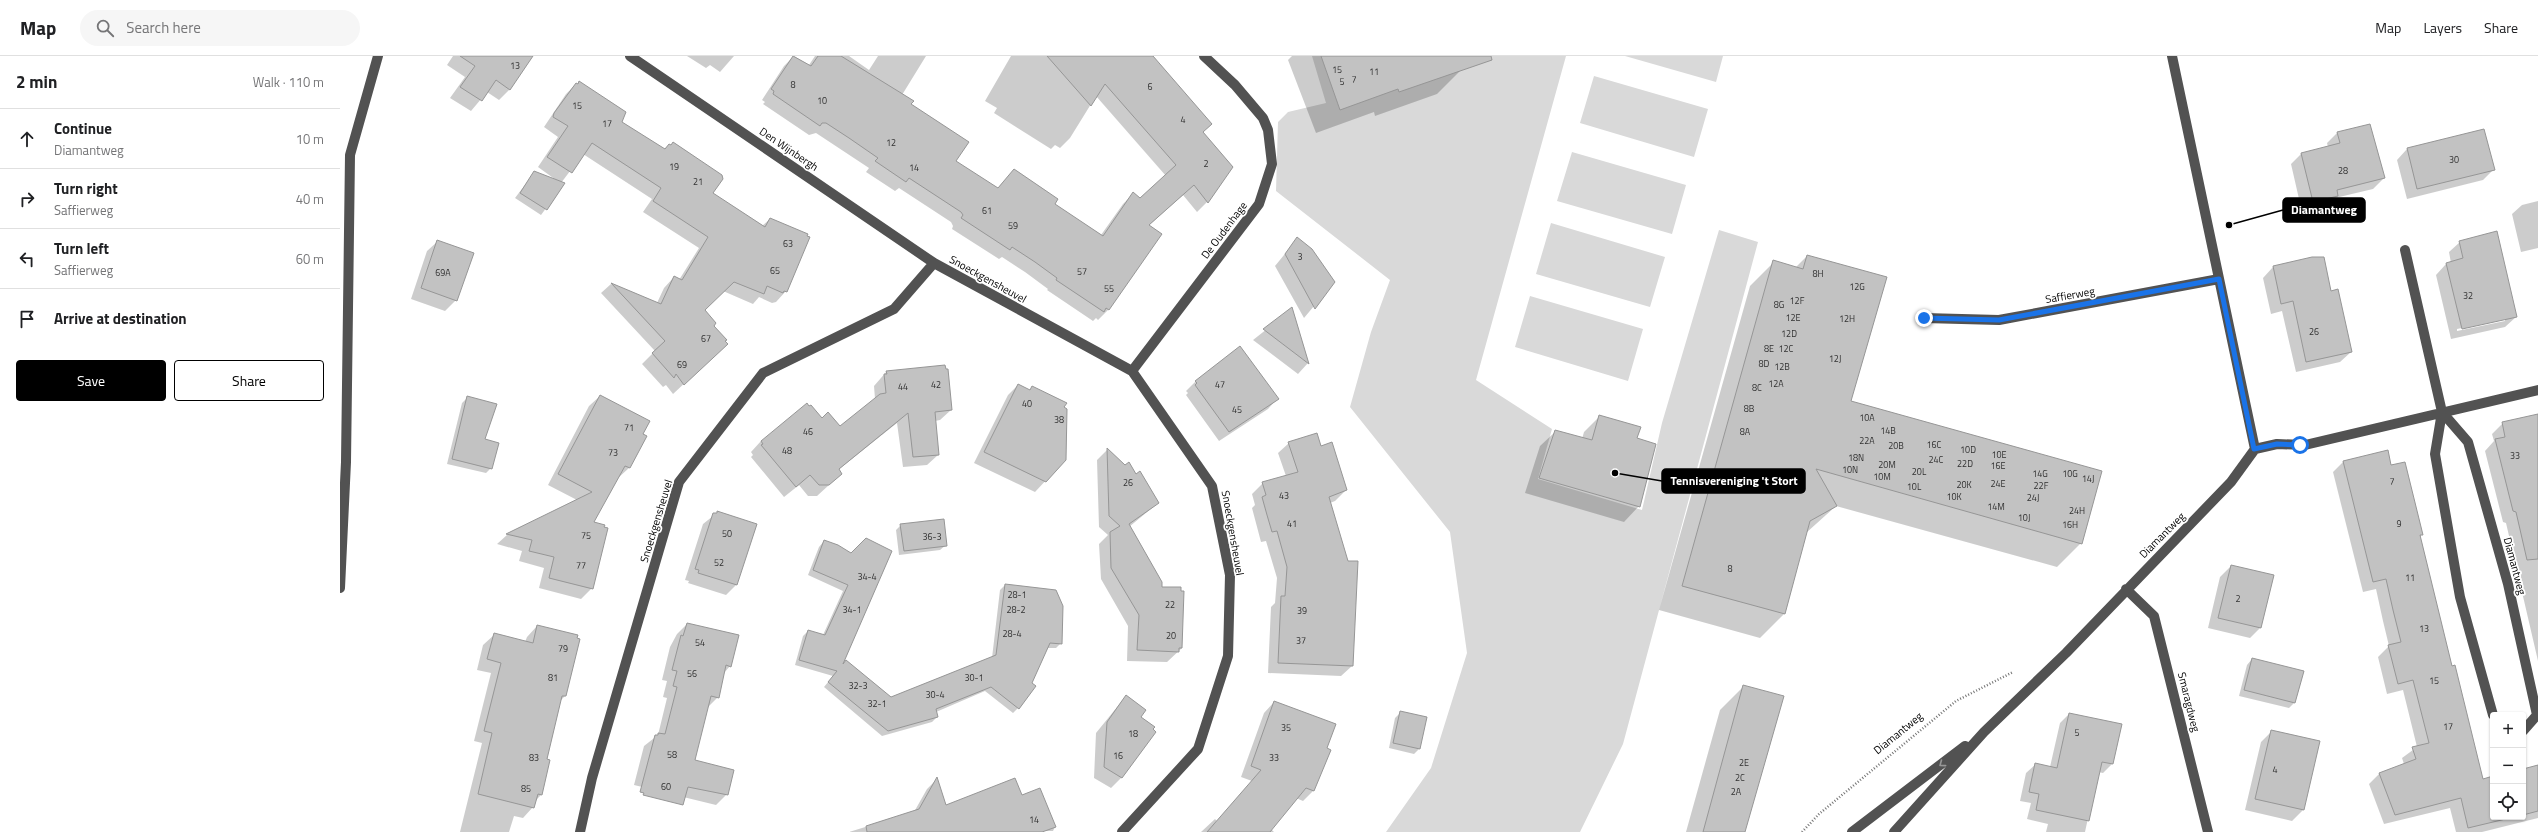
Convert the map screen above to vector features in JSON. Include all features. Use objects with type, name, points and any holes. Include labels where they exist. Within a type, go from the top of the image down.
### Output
[{"type":"street","points":[[340,588],[343,461],[345,154],[378,56]]},
{"type":"street","name":"Den Wijnbergh","points":[[630,56],[934,263]]},
{"type":"street","name":"De Oudenhage","points":[[1132,372],[1259,204],[1272,164],[1268,130],[1263,118],[1235,85],[1204,56]]},
{"type":"street","points":[[2172,56],[2254,449],[2277,444],[2305,445],[2538,390]]},
{"type":"street","name":"Diamantweg","points":[[2405,250],[2442,412],[2435,454],[2460,597],[2492,712]]},
{"type":"street","name":"Snoeckgensheuvel","points":[[580,832],[592,778],[679,482],[763,373],[894,309],[934,263],[1132,372],[1212,486],[1230,582],[1228,656],[1198,749],[1122,832]]},
{"type":"street","name":"Saffierweg","points":[[1924,318],[1999,320],[2219,279]]},
{"type":"street","name":"Diamantweg","points":[[2442,412],[2468,442],[2508,584],[2537,715],[2526,728]]},
{"type":"street","name":"Diamantweg","points":[[1894,832],[1984,732],[2066,653],[2126,589],[2231,482],[2254,449]]},
{"type":"street","name":"Smaragdweg","points":[[2126,589],[2154,616],[2208,832]]},
{"type":"street","name":"Diamantweg","points":[[1852,832],[1984,732]]},
{"type":"path","name":"Diamantweg","points":[[1802,832],[1819,814],[1956,701],[2018,670]]},
{"type":"shaded area","points":[[1312,56],[1566,56],[1476,380],[1552,429],[1538,479],[1642,510],[1662,423],[1719,230],[1758,242],[1623,744],[1580,832],[1386,832],[1431,768],[1467,653],[1450,532],[1350,407],[1371,332],[1390,280],[1276,191],[1278,122],[1288,112],[1326,103]]},
{"type":"shaded area","points":[[1625,56],[1723,56],[1716,82]]},
{"type":"shaded area","points":[[1594,76],[1708,109],[1694,157],[1580,123]]},
{"type":"shaded area","points":[[1572,152],[1686,185],[1672,234],[1557,201]]},
{"type":"shaded area","points":[[1551,223],[1665,257],[1650,307],[1536,274]]},
{"type":"shaded area","points":[[1530,296],[1643,329],[1628,381],[1515,347]]},
{"type":"building","points":[[460,56],[533,56],[510,90],[496,80],[482,101],[460,87],[475,66]]},
{"type":"building","points":[[793,56],[811,66],[818,56],[841,56],[914,101],[911,104],[969,142],[956,161],[998,188],[1014,169],[1058,199],[1055,204],[1103,236],[1133,192],[1140,198],[1176,165],[1105,84],[1091,106],[1047,56],[1153,56],[1212,124],[1203,132],[1233,167],[1208,203],[1194,185],[1149,225],[1162,234],[1109,310],[1106,308],[1104,312],[1056,280],[1057,278],[1035,262],[1012,247],[1010,250],[961,218],[963,215],[961,212],[909,178],[906,182],[875,161],[878,158],[849,138],[826,123],[822,123],[820,126],[773,94],[774,91],[771,89]]},
{"type":"building","points":[[1321,56],[1491,56],[1492,60],[1399,92],[1398,89],[1340,110]]},
{"type":"building","points":[[579,81],[626,112],[622,122],[665,149],[673,142],[722,175],[723,179],[713,193],[765,227],[770,218],[808,234],[807,236],[810,237],[787,292],[784,291],[783,293],[767,286],[764,294],[734,282],[705,310],[716,323],[714,326],[727,340],[725,341],[728,344],[684,385],[676,374],[674,378],[652,353],[665,341],[611,283],[661,304],[674,276],[682,280],[708,237],[653,201],[661,188],[592,143],[572,173],[547,157],[568,126],[553,117],[554,113]]},
{"type":"building","points":[[2370,124],[2385,178],[2337,190],[2338,196],[2313,202],[2301,153],[2340,143],[2337,132]]},
{"type":"building","points":[[2484,129],[2495,170],[2417,189],[2407,148]]},
{"type":"building","points":[[534,171],[565,183],[547,210],[520,193]]},
{"type":"building","points":[[2497,231],[2517,317],[2462,329],[2446,263],[2463,258],[2459,241]]},
{"type":"building","points":[[1297,237],[1312,249],[1335,282],[1315,309],[1285,254]]},
{"type":"building","points":[[437,240],[474,253],[457,301],[421,288]]},
{"type":"building","points":[[1807,255],[1887,277],[1851,401],[2102,471],[2082,544],[1816,469],[1837,506],[1810,521],[1785,614],[1682,586],[1773,260],[1803,269]]},
{"type":"building","points":[[2312,257],[2324,257],[2331,291],[2338,289],[2352,352],[2306,362],[2293,301],[2281,304],[2273,266]]},
{"type":"building","points":[[1292,307],[1309,364],[1263,329]]},
{"type":"building","points":[[1240,346],[1279,399],[1229,432],[1195,385],[1197,383],[1195,381]]},
{"type":"building","points":[[945,365],[946,369],[948,369],[952,410],[935,412],[939,455],[913,457],[908,413],[839,469],[842,474],[829,485],[819,485],[810,475],[796,487],[761,445],[763,444],[761,441],[807,403],[809,406],[811,405],[822,418],[828,412],[840,426],[880,394],[886,393],[884,374],[887,374],[886,371]]},
{"type":"building","points":[[1018,384],[1030,390],[1032,386],[1067,403],[1064,407],[1067,409],[1066,460],[1046,482],[984,452]]},
{"type":"building","points":[[600,395],[650,421],[643,434],[647,436],[630,468],[625,466],[594,522],[605,525],[604,527],[608,528],[593,589],[549,578],[554,557],[529,551],[532,540],[506,534],[592,492],[558,474]]},
{"type":"building","points":[[467,396],[497,404],[485,439],[499,443],[492,469],[452,459]]},
{"type":"building","points":[[2538,414],[2538,559],[2527,560],[2516,512],[2513,511],[2495,439],[2505,437],[2502,422]]},
{"type":"building","points":[[1599,415],[1641,427],[1637,438],[1656,444],[1640,507],[1539,478],[1555,430],[1592,440]]},
{"type":"building","points":[[1317,433],[1321,446],[1332,442],[1347,490],[1329,497],[1348,561],[1358,561],[1353,666],[1278,663],[1281,596],[1285,596],[1287,567],[1277,531],[1272,532],[1267,515],[1262,497],[1266,495],[1262,482],[1298,472],[1288,442]]},
{"type":"building","points":[[1107,448],[1125,465],[1129,462],[1136,474],[1140,471],[1159,503],[1129,524],[1162,582],[1162,587],[1181,587],[1181,591],[1184,591],[1182,648],[1179,648],[1179,652],[1137,650],[1139,615],[1111,568],[1110,532],[1120,526],[1109,516]]},
{"type":"building","points":[[2388,450],[2391,465],[2405,462],[2423,535],[2420,535],[2452,666],[2455,665],[2483,779],[2490,777],[2490,820],[2501,820],[2468,828],[2461,798],[2395,815],[2379,773],[2416,759],[2412,747],[2429,743],[2413,680],[2398,684],[2388,645],[2401,642],[2386,579],[2373,582],[2343,461]]},
{"type":"building","points":[[717,511],[757,524],[737,585],[698,573],[699,570],[695,569],[713,513],[717,513]]},
{"type":"building","points":[[944,519],[947,546],[904,551],[900,524]]},
{"type":"building","points":[[866,538],[892,551],[843,664],[846,660],[891,697],[996,655],[1005,584],[1056,590],[1063,606],[1062,644],[1050,643],[1032,683],[1036,686],[1019,709],[991,687],[936,709],[938,717],[888,731],[828,682],[837,671],[799,660],[808,630],[825,635],[848,585],[813,570],[824,540],[838,545],[851,553]]},
{"type":"building","points":[[2231,565],[2274,575],[2261,628],[2218,618]]},
{"type":"building","points":[[687,623],[739,635],[731,667],[726,665],[719,698],[711,696],[695,760],[734,770],[728,795],[688,787],[683,805],[643,795],[644,793],[640,792],[655,735],[658,735],[658,733],[665,734],[677,687],[673,686],[677,671],[672,670],[681,635],[683,636]]},
{"type":"building","points":[[537,625],[578,635],[577,638],[580,639],[566,696],[562,696],[547,759],[550,760],[542,795],[538,794],[534,808],[478,794],[492,733],[484,731],[501,663],[487,659],[494,633],[533,643]]},
{"type":"building","points":[[2252,658],[2304,671],[2295,703],[2244,690]]},
{"type":"building","points":[[1743,685],[1784,696],[1745,832],[1703,832]]},
{"type":"building","points":[[1126,695],[1146,710],[1141,717],[1155,727],[1153,729],[1156,732],[1122,778],[1104,767],[1107,722]]},
{"type":"building","points":[[1274,701],[1336,724],[1327,748],[1331,750],[1314,791],[1306,788],[1270,832],[1207,832],[1261,770],[1251,766]]},
{"type":"building","points":[[1400,711],[1427,717],[1420,749],[1393,743]]},
{"type":"building","points":[[2069,713],[2122,724],[2113,764],[2102,762],[2089,821],[2036,810],[2039,794],[2029,792],[2035,763],[2057,768]]},
{"type":"building","points":[[2271,730],[2320,741],[2304,810],[2255,799]]},
{"type":"building","points":[[2538,765],[2538,811],[2526,814],[2526,784],[2526,768]]},
{"type":"building","points":[[937,777],[946,805],[1015,778],[1022,795],[1040,788],[1056,827],[1042,832],[867,832],[866,826],[919,809]]},
{"type":"place","name":"Diamantweg","points":[[2229,225]]},
{"type":"place","name":"Tennisvereniging 't Stort","points":[[1615,473]]},
{"type":"route","points":[[1924,318],[1999,320],[2219,279],[2249,413],[2254,449],[2277,444],[2300,445]]}]
